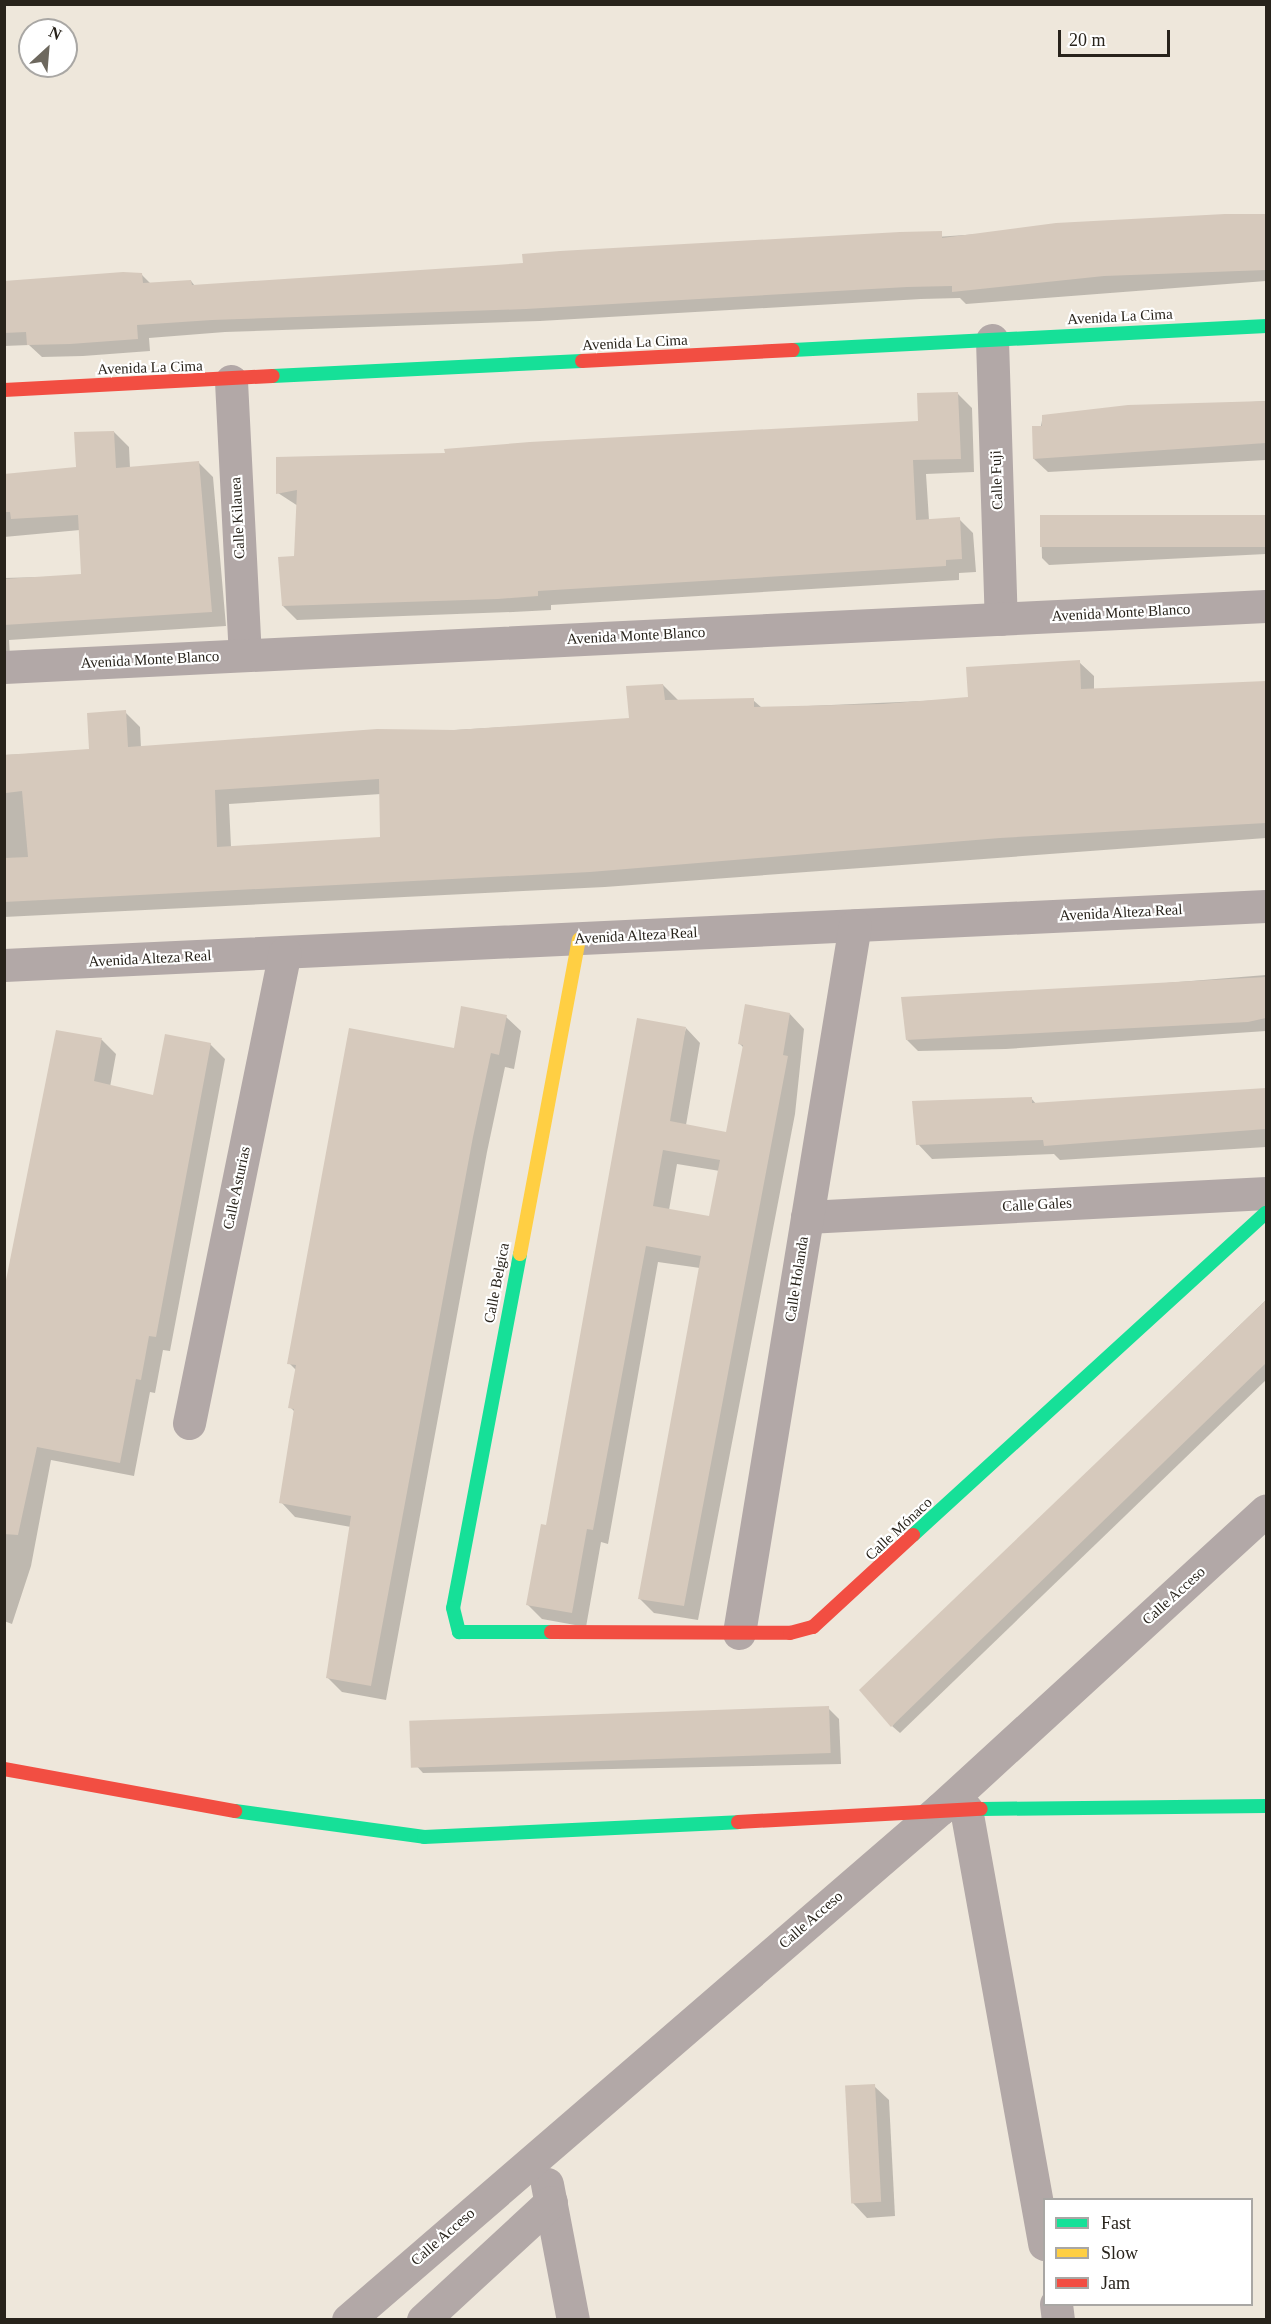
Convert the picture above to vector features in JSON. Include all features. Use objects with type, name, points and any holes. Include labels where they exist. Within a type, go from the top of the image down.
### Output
[{"type":"street","name":"Avenida La Cima","points":[[4,390],[231,381],[1266,326]]},
{"type":"street","name":"Calle Fuji","points":[[992,340],[1001,619]]},
{"type":"street","name":"Calle Kilauea","points":[[231,381],[245,655]]},
{"type":"street","name":"Avenida Monte Blanco","points":[[4,667],[1266,606]]},
{"type":"street","name":"Avenida Alteza Real","points":[[4,965],[1266,906]]},
{"type":"street","name":"Calle Holanda","points":[[739,1633],[855,925]]},
{"type":"street","name":"Calle Belgica","points":[[459,1632],[453,1608],[579,939]]},
{"type":"street","name":"Calle Asturias","points":[[189,1423],[285,952]]},
{"type":"street","name":"Calle Gales","points":[[807,1217],[1266,1193]]},
{"type":"street","name":"Calle Mónaco","points":[[459,1632],[790,1633],[813,1627],[832,1614],[1266,1213]]},
{"type":"street","name":"Calle Acceso","points":[[348,2319],[541,2153],[953,1809],[1266,1510]]},
{"type":"street","points":[[4,1769],[262,1816],[424,1837],[484,1838],[953,1809],[1266,1806]]},
{"type":"street","points":[[953,1809],[1043,2239]]},
{"type":"street","points":[[541,2153],[573,2319]]},
{"type":"street","points":[[423,2319],[550,2202]]},
{"type":"building","points":[[1266,214],[1266,270],[1104,276],[952,292],[952,286],[907,287],[526,309],[212,320],[137,325],[138,339],[70,344],[27,345],[26,332],[4,333],[4,281],[123,272],[142,273],[143,283],[191,280],[192,285],[523,263],[522,254],[560,251],[900,232],[942,231],[942,238],[1056,223]]},
{"type":"building","points":[[958,392],[961,459],[913,460],[916,520],[960,517],[962,559],[946,560],[946,566],[538,591],[538,596],[498,599],[282,606],[278,557],[294,556],[297,490],[276,494],[276,457],[445,453],[444,449],[530,442],[918,421],[917,393]]},
{"type":"building","points":[[1266,401],[1266,443],[1033,459],[1032,426],[1042,426],[1042,415],[1128,405]]},
{"type":"building","points":[[114,431],[116,468],[199,461],[212,612],[4,625],[4,579],[81,574],[78,515],[11,519],[10,512],[4,512],[4,474],[76,467],[74,432]]},
{"type":"building","points":[[1040,515],[1266,515],[1266,547],[1040,547]]},
{"type":"building","points":[[1080,660],[1081,689],[1266,681],[1266,823],[1000,838],[590,872],[4,902],[4,858],[28,857],[22,791],[6,793],[4,755],[89,749],[87,713],[126,710],[128,747],[377,729],[456,730],[629,718],[626,686],[663,684],[665,700],[754,698],[754,707],[883,704],[968,697],[966,667]],"holes":[[[379,779],[380,837],[217,847],[215,790]]]},
{"type":"building","points":[[1266,977],[1266,1018],[1248,1022],[906,1040],[901,997]]},
{"type":"building","points":[[745,1004],[790,1013],[783,1055],[788,1056],[684,1606],[638,1599],[701,1256],[646,1246],[593,1530],[587,1529],[572,1613],[526,1605],[541,1524],[546,1525],[637,1018],[686,1027],[670,1121],[726,1132],[743,1045],[738,1044]],"holes":[[[663,1150],[720,1160],[709,1216],[653,1206]]]},
{"type":"building","points":[[461,1006],[507,1015],[499,1055],[491,1053],[473,1137],[371,1686],[326,1678],[351,1516],[279,1503],[294,1409],[288,1408],[296,1365],[287,1364],[349,1028],[454,1048]]},
{"type":"building","points":[[56,1030],[102,1038],[94,1081],[153,1095],[165,1034],[211,1043],[156,1337],[149,1336],[141,1380],[136,1379],[120,1463],[37,1447],[18,1535],[4,1534],[4,1290]]},
{"type":"building","points":[[1266,1088],[1266,1129],[1044,1146],[1043,1140],[916,1145],[912,1101],[1032,1097],[1032,1103]]},
{"type":"building","points":[[1266,1300],[1266,1363],[891,1727],[859,1690]]},
{"type":"building","points":[[829,1706],[831,1753],[411,1768],[409,1721]]},
{"type":"building","points":[[875,2084],[881,2202],[851,2203],[845,2086]]},
{"type":"traffic: fast","points":[[793,350],[1266,326]]},
{"type":"traffic: fast","points":[[273,376],[582,361]]},
{"type":"traffic: fast","points":[[913,1535],[1266,1213]]},
{"type":"traffic: fast","points":[[520,1254],[453,1608],[459,1632],[551,1632]]},
{"type":"traffic: fast","points":[[981,1809],[1266,1806]]},
{"type":"traffic: fast","points":[[235,1811],[424,1837],[738,1822]]},
{"type":"traffic: slow","points":[[520,1254],[579,939]]},
{"type":"traffic: jam","points":[[582,361],[793,350]]},
{"type":"traffic: jam","points":[[4,390],[273,376]]},
{"type":"traffic: jam","points":[[551,1632],[790,1633],[813,1627],[913,1535]]},
{"type":"traffic: jam","points":[[4,1769],[235,1811]]},
{"type":"traffic: jam","points":[[738,1822],[981,1809]]}]
